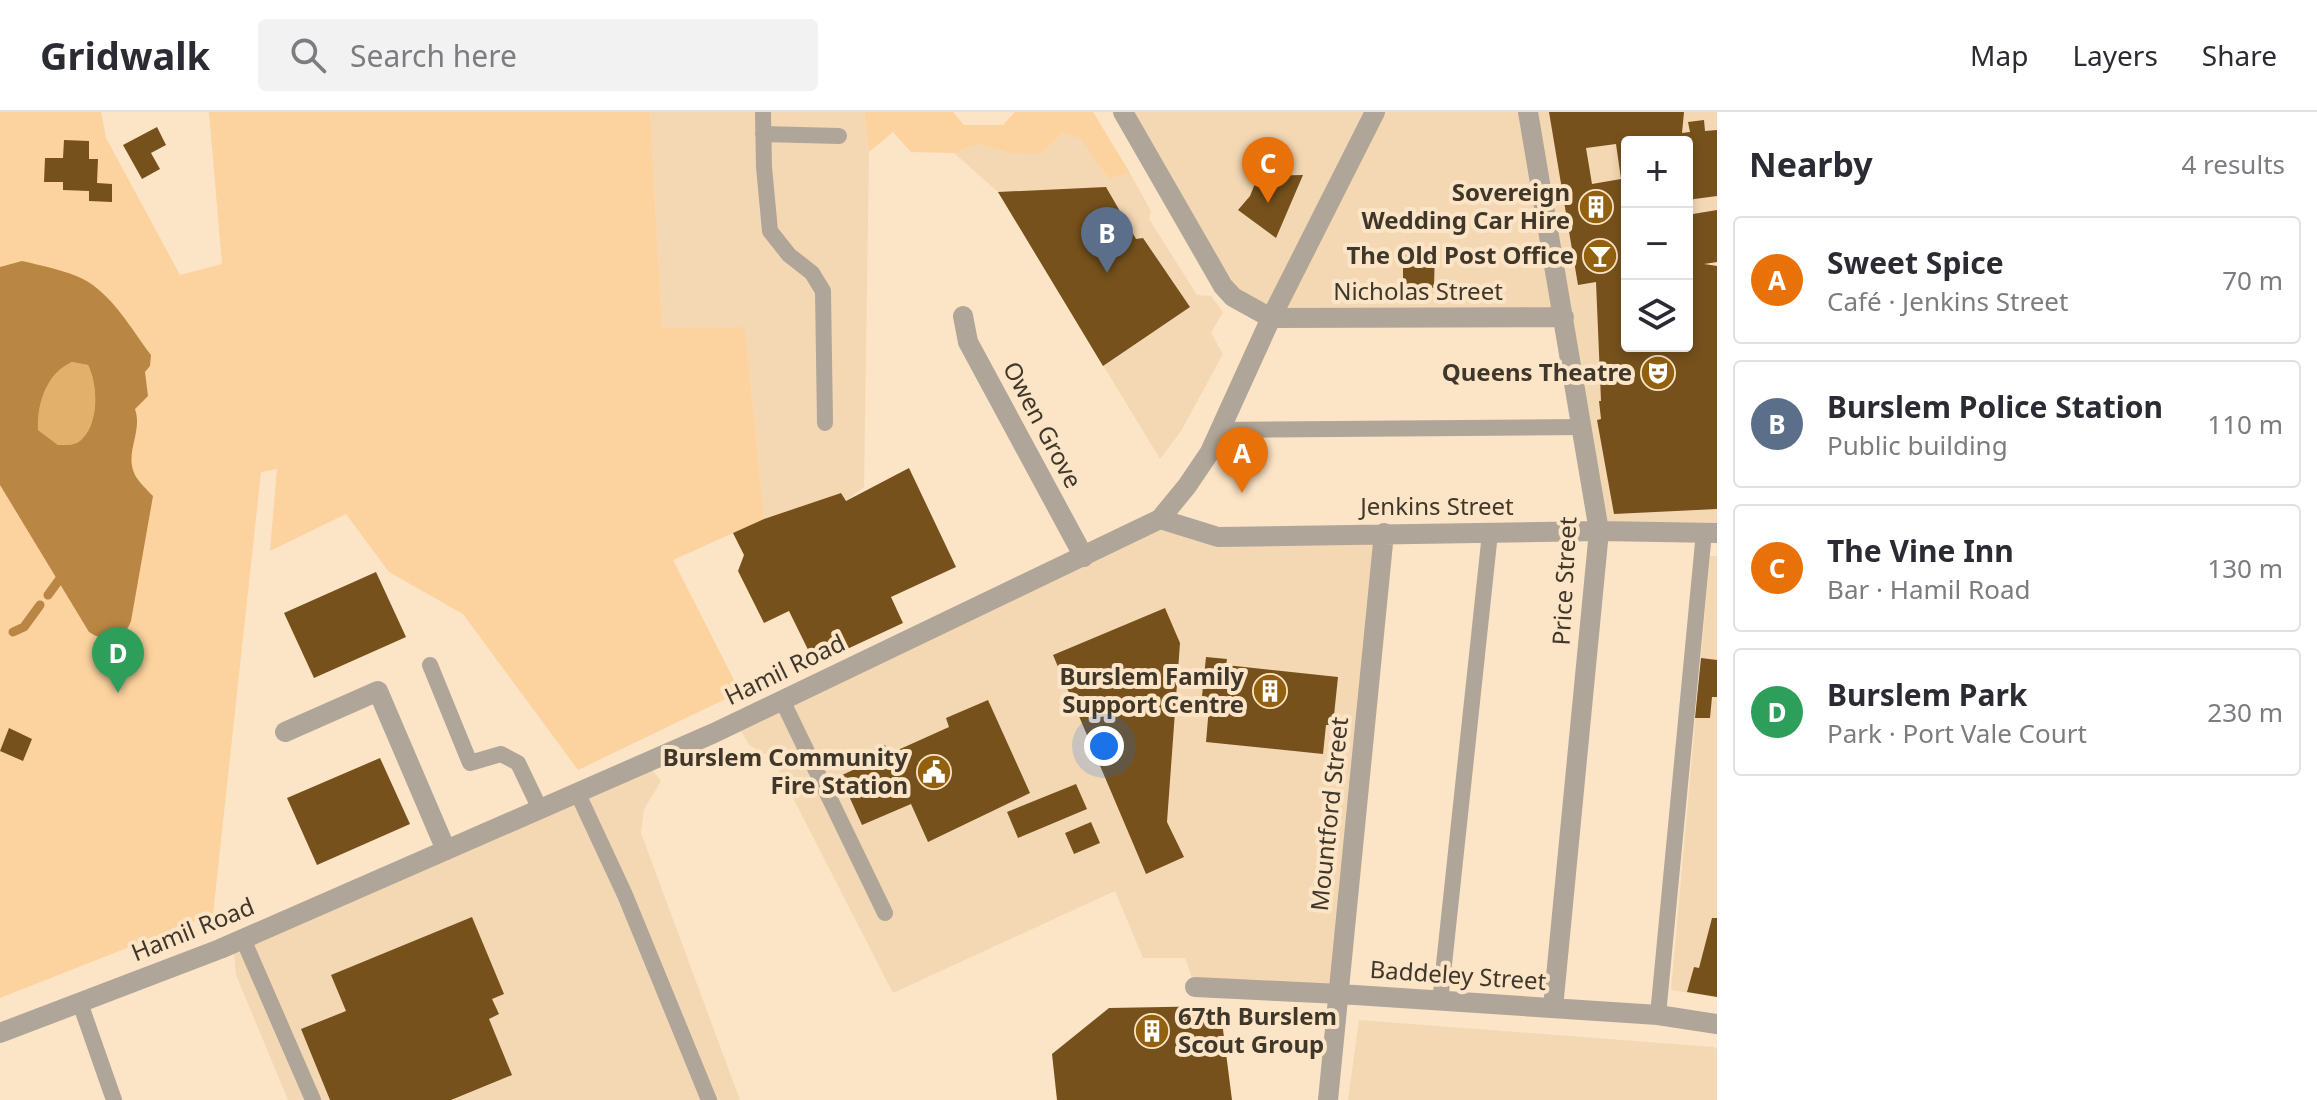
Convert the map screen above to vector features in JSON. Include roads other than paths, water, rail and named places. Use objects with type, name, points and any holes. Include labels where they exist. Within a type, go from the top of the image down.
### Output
[{"type":"street","points":[[1123,112],[1223,286],[1233,297],[1271,318]]},
{"type":"street","name":"Hamil Road","points":[[0,1033],[243,939],[714,733],[1160,519],[1187,486],[1221,430],[1271,318],[1375,112]]},
{"type":"street","name":"Price Street","points":[[1528,112],[1599,531],[1553,1008]]},
{"type":"street","name":"Owen Grove","points":[[963,316],[968,342],[1084,557]]},
{"type":"street","name":"Nicholas Street","points":[[1271,318],[1564,317]]},
{"type":"street","name":"Jenkins Street","points":[[1160,519],[1218,537],[1599,531],[1711,533]]},
{"type":"street","name":"Mountford Street","points":[[1328,1100],[1384,533]]},
{"type":"street","points":[[285,732],[378,691],[446,850]]},
{"type":"street","name":"Baddeley Street","points":[[1195,987],[1658,1015],[1717,1024]]},
{"type":"lane","points":[[763,112],[770,231],[789,255],[812,273],[823,291],[825,423]]},
{"type":"lane","points":[[763,134],[839,136]]},
{"type":"lane","points":[[1221,430],[1583,427]]},
{"type":"lane","points":[[1440,1002],[1490,533]]},
{"type":"lane","points":[[1658,1015],[1711,533]]},
{"type":"lane","points":[[430,665],[470,763],[501,754],[518,763],[540,809]]},
{"type":"lane","points":[[782,700],[885,913]]},
{"type":"lane","points":[[577,792],[625,895],[709,1100]]},
{"type":"lane","points":[[243,939],[313,1100]]},
{"type":"lane","points":[[80,1003],[114,1100]]},
{"type":"waterway","points":[[48,595],[59,580]]},
{"type":"waterway","points":[[13,632],[24,627],[40,605]]},
{"type":"place","name":"The Vine Inn","points":[[1268,203]]},
{"type":"place","name":"Sovereign Wedding Car Hire","points":[[1596,207]]},
{"type":"place","name":"The Old Post Office","points":[[1600,256]]},
{"type":"place","name":"Burslem Police Station","points":[[1107,273]]},
{"type":"place","name":"Queens Theatre","points":[[1658,373]]},
{"type":"place","name":"Sweet Spice","points":[[1242,493]]},
{"type":"place","name":"Burslem Family Support Centre","points":[[1270,691]]},
{"type":"place","name":"Burslem Park","points":[[118,693]]},
{"type":"place","name":"Burslem Community Fire Station","points":[[934,772]]},
{"type":"place","name":"67th Burslem Scout Group","points":[[1152,1031]]}]
